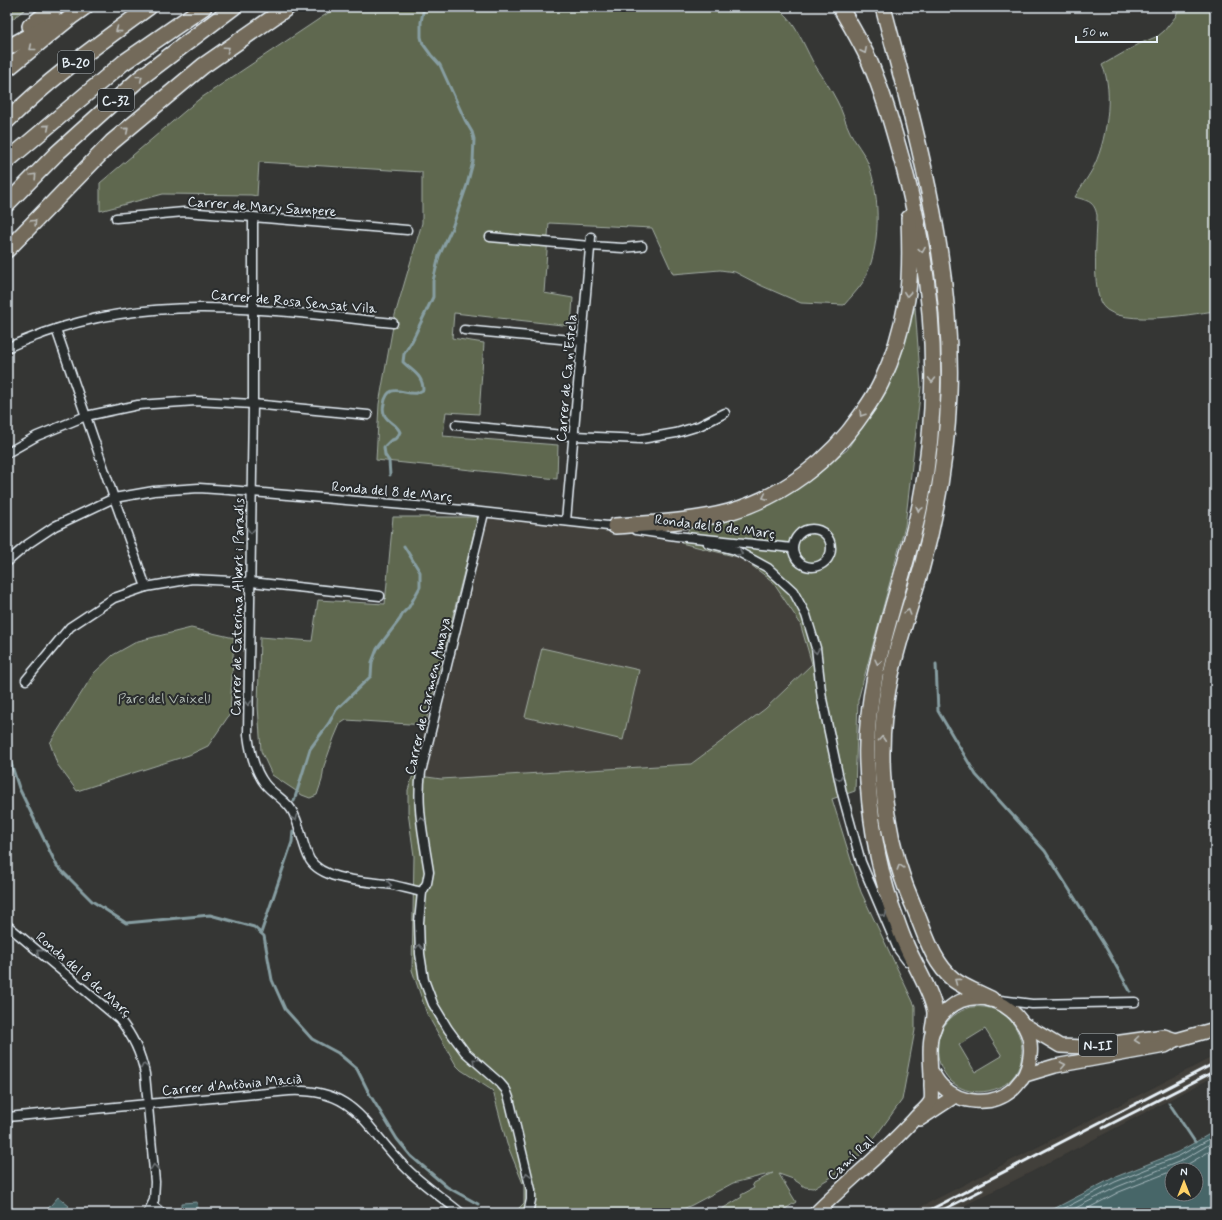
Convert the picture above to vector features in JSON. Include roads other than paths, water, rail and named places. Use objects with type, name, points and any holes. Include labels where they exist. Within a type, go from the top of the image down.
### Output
[{"type":"highway","points":[[7,44],[55,7]]},
{"type":"highway","points":[[7,48],[81,7]]},
{"type":"highway","points":[[7,69],[85,7]]},
{"type":"highway","name":"B-20","points":[[7,121],[28,100],[149,7]]},
{"type":"highway","name":"B-20","points":[[7,162],[123,63],[204,7]]},
{"type":"highway","name":"C-32","points":[[7,204],[56,154],[139,79],[234,7]]},
{"type":"highway","points":[[7,250],[112,142],[203,66],[288,7]]},
{"type":"highway","points":[[840,7],[868,58],[896,139],[909,185],[921,242],[931,321],[932,418],[928,455],[919,506],[907,556],[879,656],[873,684],[868,717],[867,763],[870,809],[874,839],[884,881],[904,941],[932,1001],[935,1012],[933,1029]]},
{"type":"highway","points":[[883,7],[931,203],[947,310],[949,386],[941,477],[922,567],[892,672],[884,715],[882,745],[884,783],[888,819],[898,861],[908,896],[930,950],[944,971],[956,981],[991,999]]},
{"type":"highway","points":[[615,526],[674,521],[710,516],[743,507],[768,496],[812,470],[840,443],[854,426],[881,384],[897,342],[907,298],[910,238],[909,185]]},
{"type":"main road","name":"N-II","points":[[906,1128],[931,1101],[932,1072],[930,1042],[933,1029],[943,1014],[957,1003],[974,998],[991,999],[1013,1011],[1025,1025],[1030,1037],[1030,1063],[1025,1075],[1012,1090],[994,1100],[974,1102],[955,1096],[942,1086],[932,1072]]},
{"type":"main road","name":"N-II","points":[[1025,1025],[1060,1046],[1085,1047],[1164,1036],[1176,1040]]},
{"type":"main road","name":"N-II","points":[[1025,1075],[1055,1066],[1165,1046],[1176,1040],[1215,1029]]},
{"type":"main road","name":"N-II","points":[[906,1128],[955,1096]]},
{"type":"main road","name":"Camí Ral","points":[[816,1213],[906,1128]]},
{"type":"street","name":"Carrer de Mary Sampere","points":[[116,218],[184,212],[407,230]]},
{"type":"street","name":"Carrer de Caterina Albert i Paradís","points":[[253,217],[253,404],[249,744],[258,772],[264,784],[291,809],[307,854],[312,862],[321,870],[347,879],[393,885],[422,892]]},
{"type":"street","points":[[490,237],[623,248],[642,246]]},
{"type":"street","name":"Carrer de Ca n'Estela","points":[[566,521],[591,237]]},
{"type":"street","name":"Carrer de Rosa Sensat Vila","points":[[7,348],[56,329],[98,317],[146,310],[206,307],[253,309],[393,323]]},
{"type":"street","points":[[56,329],[146,587]]},
{"type":"street","points":[[464,330],[582,341]]},
{"type":"street","points":[[7,453],[37,436],[86,416],[138,405],[196,401],[253,404],[368,414]]},
{"type":"street","points":[[456,425],[574,436],[641,439],[676,433],[699,426],[725,413]]},
{"type":"street","name":"Ronda del 8 de Març","points":[[7,562],[28,544],[55,526],[114,498],[154,491],[199,488],[566,521],[615,526],[676,536],[792,548]]},
{"type":"street","name":"Carrer de Carmen Amaya","points":[[484,513],[421,772],[419,803],[429,872],[427,883],[422,892],[419,922],[420,954],[424,980],[433,1004],[448,1029],[465,1052],[506,1090],[531,1190],[531,1200],[528,1213]]},
{"type":"street","name":"Ronda del 8 de Març","points":[[810,529],[822,532],[830,541],[831,547],[828,559],[818,566],[813,567],[807,567],[797,560],[792,548],[795,538],[805,530],[810,529]]},
{"type":"street","points":[[676,536],[735,550],[768,568],[793,591],[806,615],[816,648],[824,706],[842,793],[861,862],[898,949],[920,976]]},
{"type":"street","points":[[26,680],[70,627],[114,598],[146,587],[192,579],[251,582],[380,596]]},
{"type":"street","name":"Ronda del 8 de Març","points":[[7,925],[111,1012],[125,1026],[138,1048],[143,1060],[155,1182],[155,1194],[150,1209]]},
{"type":"street","points":[[991,999],[1032,1004],[1135,1002]]},
{"type":"street","points":[[1013,1011],[1032,1004]]},
{"type":"street","name":"Carrer d'Antònia Macià","points":[[7,1117],[295,1091],[311,1091],[332,1096],[359,1112],[404,1167],[461,1213]]},
{"type":"street","points":[[150,1209],[162,1213]]},
{"type":"water","points":[[1215,1131],[1215,1213],[1046,1213],[1113,1178],[1178,1152]]},
{"type":"water","points":[[58,1197],[69,1206],[63,1213],[44,1213]]},
{"type":"water","points":[[197,1202],[198,1209],[181,1211],[181,1203]]},
{"type":"waterway","points":[[390,475],[389,461],[385,455],[384,447],[390,441],[397,438],[400,432],[397,427],[385,416],[384,405],[386,397],[393,391],[417,393],[423,390],[423,385],[419,377],[403,362],[404,354],[412,341],[433,297],[433,281],[439,256],[452,228],[467,185],[473,162],[474,139],[472,132],[440,65],[423,44],[421,37],[421,22],[424,7]]},
{"type":"waterway","points":[[294,801],[310,749],[329,723],[336,710],[371,676],[372,662],[377,649],[409,607],[420,587],[420,572],[404,546]]},
{"type":"waterway","points":[[936,664],[938,711],[976,775],[1045,851],[1105,946],[1130,991]]},
{"type":"waterway","points":[[7,751],[19,788],[57,866],[92,901],[126,923],[210,915],[254,927],[264,936],[272,980],[285,1009],[312,1039],[338,1053],[357,1069],[370,1095],[397,1139],[411,1156],[447,1187],[478,1204]]},
{"type":"waterway","points":[[261,933],[292,842],[293,831]]},
{"type":"waterway","points":[[1169,1103],[1195,1142]]},
{"type":"railway","points":[[924,1213],[1215,1063]]},
{"type":"railway","points":[[1103,1128],[1215,1071]]},
{"type":"railway","points":[[937,1213],[982,1190]]},
{"type":"park label","name":"Parc del Vaixell","points":[[164,698]]}]
